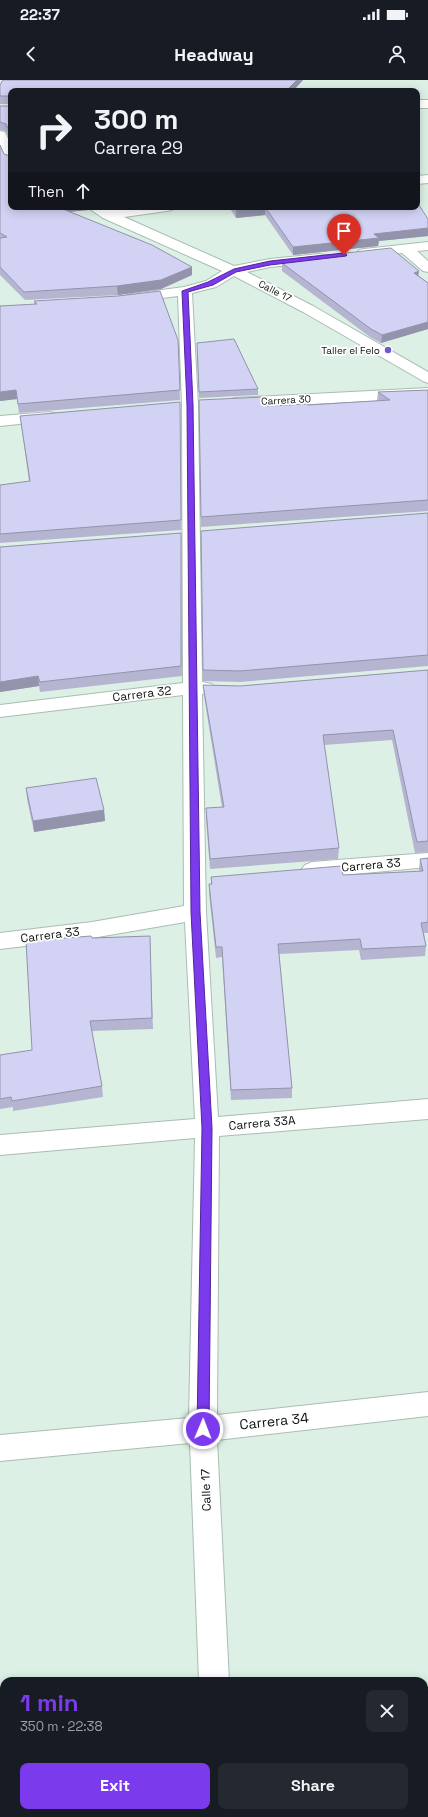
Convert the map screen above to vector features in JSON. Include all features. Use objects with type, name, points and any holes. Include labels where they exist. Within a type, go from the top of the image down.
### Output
[{"type":"street","points":[[0,135],[8,152]]},
{"type":"street","name":"Calle 17","points":[[99,210],[234,270],[302,305],[428,378]]},
{"type":"street","points":[[108,215],[145,210]]},
{"type":"street","points":[[349,254],[428,246]]},
{"type":"street","points":[[404,248],[428,268]]},
{"type":"street","points":[[118,300],[185,291],[210,284],[234,270],[270,263],[333,256]]},
{"type":"street","name":"Calle 17","points":[[185,291],[190,405],[192,688],[203,879],[195,912],[207,1128],[203,1429],[214,1677]]},
{"type":"street","name":"Carrera 30","points":[[222,403],[428,392]]},
{"type":"street","points":[[0,421],[63,416]]},
{"type":"street","name":"Carrera 32","points":[[0,711],[192,688],[224,688]]},
{"type":"street","name":"Carrera 33","points":[[296,871],[428,860]]},
{"type":"street","name":"Carrera 33","points":[[0,941],[92,930],[195,912]]},
{"type":"street","name":"Carrera 33A","points":[[0,1145],[428,1109]]},
{"type":"street","name":"Carrera 34","points":[[0,1448],[203,1429],[428,1404]]},
{"type":"building","points":[[3,80],[297,80],[289,88],[8,88],[8,96],[0,96],[0,85]]},
{"type":"building","points":[[0,106],[8,106],[8,128],[6,124],[0,122]]},
{"type":"building","points":[[0,145],[4,154],[8,155],[8,210],[65,210],[152,245],[192,267],[161,280],[117,286],[24,292],[0,267],[0,238],[7,237],[0,233]]},
{"type":"building","points":[[420,207],[428,219],[428,228],[374,234],[379,238],[293,247],[267,210],[420,210]]},
{"type":"building","points":[[391,248],[419,271],[414,273],[428,283],[428,322],[382,335],[371,329],[282,263],[301,258]]},
{"type":"building","points":[[160,291],[178,340],[180,390],[18,404],[16,390],[0,392],[0,306],[37,304],[34,301],[118,296]]},
{"type":"building","points":[[234,339],[258,389],[199,392],[197,343]]},
{"type":"building","points":[[428,390],[428,500],[201,517],[199,400],[264,397],[267,406],[308,405],[390,400],[378,392]]},
{"type":"building","points":[[180,402],[181,520],[0,534],[0,485],[30,481],[20,416]]},
{"type":"building","points":[[428,513],[428,655],[240,671],[203,670],[201,531]]},
{"type":"building","points":[[181,533],[181,666],[40,682],[38,676],[0,682],[0,547]]},
{"type":"building","points":[[428,670],[428,841],[417,842],[393,730],[323,735],[339,848],[210,859],[206,808],[224,807],[203,685],[240,686]]},
{"type":"building","points":[[96,778],[104,810],[33,821],[26,788]]},
{"type":"building","points":[[428,858],[428,922],[421,923],[426,946],[362,949],[360,939],[278,944],[292,1088],[231,1090],[222,947],[216,947],[209,884],[212,884],[211,877],[341,866],[343,875],[423,871],[420,859]]},
{"type":"building","points":[[91,936],[92,938],[150,936],[152,1018],[90,1021],[102,1086],[12,1101],[11,1097],[0,1099],[0,1055],[32,1050],[26,941]]},
{"type":"place","name":"Taller el Felo","points":[[388,350]]},
{"type":"route","points":[[203,1429],[207,1128],[195,912],[190,405],[185,291],[210,284],[234,270],[270,263],[344,255]]}]
